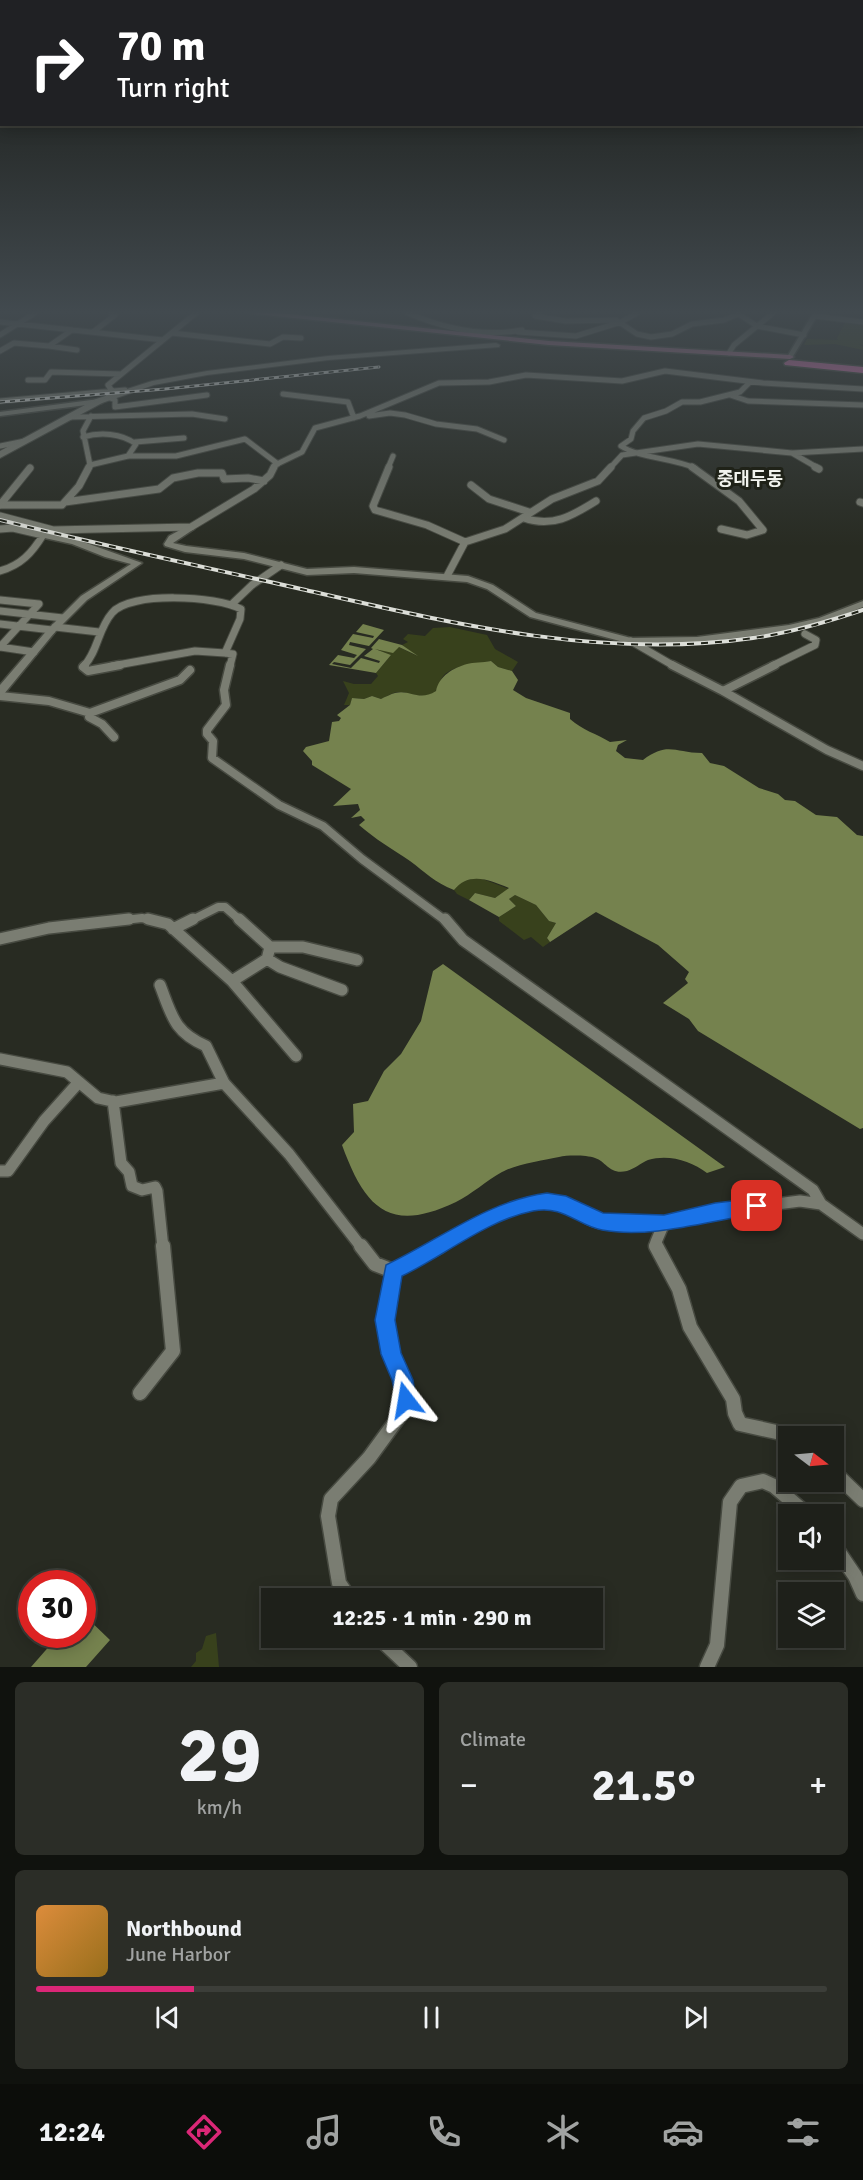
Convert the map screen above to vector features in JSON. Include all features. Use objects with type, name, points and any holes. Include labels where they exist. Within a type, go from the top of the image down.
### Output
[{"type":"main road","points":[[0,455],[110,394],[121,391]]},
{"type":"street","points":[[109,391],[115,400],[115,407],[207,394]]},
{"type":"street","points":[[420,391],[357,417],[315,428],[302,452],[273,467],[270,475],[264,481],[172,538],[168,544],[184,549],[244,556],[307,572],[354,570],[447,576],[478,581],[512,599],[533,615],[631,641],[692,677],[827,750],[863,766]]},
{"type":"street","points":[[721,529],[747,535],[763,530],[739,501],[693,466],[642,453],[631,453],[621,446],[631,439],[633,431],[644,418],[666,411],[682,402],[700,402],[741,391]]},
{"type":"street","points":[[0,401],[110,394]]},
{"type":"street","points":[[283,394],[343,400],[348,402],[357,417]]},
{"type":"street","points":[[730,395],[748,401],[863,405]]},
{"type":"street","points":[[0,414],[99,400]]},
{"type":"street","points":[[73,404],[88,407]]},
{"type":"street","points":[[357,417],[397,413],[436,424],[477,429],[504,440]]},
{"type":"street","points":[[70,417],[192,414],[225,418]]},
{"type":"street","points":[[0,505],[62,505],[79,486],[90,465],[83,431],[91,416]]},
{"type":"street","points":[[83,437],[112,435],[135,442],[184,438]]},
{"type":"street","points":[[90,465],[128,456],[176,456],[245,439],[278,464]]},
{"type":"street","points":[[0,446],[25,441]]},
{"type":"street","points":[[128,456],[135,442]]},
{"type":"street","points":[[393,456],[376,495],[373,506],[375,510],[427,525],[465,542],[505,529],[552,498],[598,482],[618,458],[631,453],[698,444],[792,453],[863,449]]},
{"type":"street","points":[[792,453],[819,469]]},
{"type":"street","points":[[0,505],[30,468]]},
{"type":"street","points":[[65,502],[159,489],[173,478],[198,473],[218,472],[222,473],[224,479],[248,478],[264,481]]},
{"type":"street","points":[[471,485],[489,499],[527,515],[539,523],[555,524],[596,501]]},
{"type":"street","points":[[0,516],[53,530],[191,527]]},
{"type":"street","points":[[0,529],[13,528],[75,542],[108,555],[138,563],[98,590],[88,594],[54,628],[1,691],[49,700],[90,713],[180,680],[190,670]]},
{"type":"street","points":[[0,571],[16,567],[29,558],[43,535]]},
{"type":"street","points":[[447,576],[465,542]]},
{"type":"street","points":[[232,604],[252,585],[281,565]]},
{"type":"street","points":[[225,653],[242,613],[241,609],[232,604],[180,599],[129,602],[118,608],[99,632],[96,649],[83,667],[88,670],[195,651],[233,654],[224,690],[226,705],[207,730],[207,734],[213,741],[212,758],[279,805],[323,826],[342,840],[362,860],[443,917],[463,940],[813,1190],[821,1204],[863,1234]]},
{"type":"street","points":[[0,600],[39,604],[0,647]]},
{"type":"street","points":[[631,641],[697,640],[789,628],[822,620],[863,604]]},
{"type":"street","points":[[0,611],[63,618]]},
{"type":"street","points":[[0,624],[99,632]]},
{"type":"street","points":[[723,692],[815,645],[816,640],[805,634]]},
{"type":"street","points":[[0,647],[34,652]]},
{"type":"street","points":[[90,713],[89,717],[102,724],[114,737]]},
{"type":"street","points":[[173,929],[218,907],[225,907],[270,947],[294,944],[357,960]]},
{"type":"street","points":[[0,939],[49,928],[142,918],[168,924],[232,981],[296,1056]]},
{"type":"street","points":[[232,981],[267,959],[270,947]]},
{"type":"street","points":[[267,959],[280,967],[342,990]]},
{"type":"street","points":[[160,985],[173,1019],[188,1038],[206,1046],[224,1083],[289,1154],[375,1264],[393,1271],[476,1224],[530,1203],[547,1201],[566,1205],[602,1221],[664,1223],[715,1212],[800,1201],[821,1204]]},
{"type":"street","points":[[0,1059],[67,1071],[98,1098],[114,1101],[224,1083]]},
{"type":"street","points":[[0,1171],[8,1171],[44,1121],[79,1082]]},
{"type":"street","points":[[114,1101],[122,1163],[129,1172],[132,1186],[142,1190],[155,1186],[157,1191],[173,1351],[140,1393]]},
{"type":"street","points":[[664,1223],[656,1242],[657,1251],[679,1289],[690,1327],[733,1399],[735,1413],[740,1424],[778,1432]]},
{"type":"street","points":[[343,1588],[339,1582],[328,1516],[331,1499],[369,1458],[404,1410],[405,1390],[391,1354],[385,1320],[393,1271]]},
{"type":"street","points":[[707,1667],[717,1645],[730,1502],[741,1486],[763,1481],[774,1486],[795,1504]]},
{"type":"street","points":[[844,1482],[863,1500]]},
{"type":"street","points":[[844,1560],[863,1594]]},
{"type":"street","points":[[390,1648],[410,1667]]},
{"type":"shaded area","points":[[363,624],[384,630],[369,646],[350,642],[349,645],[366,649],[350,665],[334,662],[332,664],[351,668],[361,658],[379,663],[380,661],[364,656],[373,649],[371,648],[379,639],[402,645],[418,656],[399,647],[393,653],[375,649],[391,655],[376,673],[329,665],[338,655],[354,658],[357,655],[341,650],[353,634],[373,638],[374,636],[356,632]]},
{"type":"shaded area","points":[[450,627],[487,635],[495,649],[518,662],[512,671],[498,667],[491,661],[450,670],[445,674],[437,690],[428,695],[419,696],[397,692],[381,699],[372,696],[364,699],[352,698],[350,705],[344,705],[349,693],[343,681],[354,684],[371,684],[378,676],[376,673],[391,655],[375,649],[399,647],[417,656],[402,645],[408,642],[403,639],[408,634],[425,636],[433,628]]},
{"type":"shaded area","points":[[491,661],[498,667],[512,671],[518,680],[513,690],[526,698],[570,713],[570,719],[575,723],[610,742],[627,740],[618,745],[616,751],[625,758],[643,760],[666,749],[702,753],[710,763],[724,766],[759,788],[778,794],[785,800],[795,801],[816,815],[837,817],[857,835],[863,836],[863,1128],[860,1129],[698,1031],[689,1019],[663,1003],[688,983],[685,979],[689,972],[658,945],[596,912],[550,942],[547,938],[556,923],[549,921],[536,905],[515,895],[509,899],[516,906],[499,917],[469,900],[475,893],[495,898],[509,888],[480,879],[466,881],[454,890],[447,887],[365,830],[359,825],[365,820],[361,816],[351,818],[360,810],[358,804],[333,806],[351,789],[312,765],[312,761],[303,751],[306,747],[329,741],[332,722],[339,721],[341,718],[337,715],[350,705],[352,698],[364,699],[372,696],[381,699],[400,692],[430,694],[436,691],[443,677],[452,670],[469,663]]},
{"type":"shaded area","points":[[480,878],[509,889],[495,898],[475,893],[469,900],[454,890],[465,881]]},
{"type":"shaded area","points":[[515,895],[536,905],[549,921],[556,923],[547,938],[550,942],[543,947],[531,937],[524,940],[499,921],[499,917],[516,906],[509,899]]},
{"type":"shaded area","points":[[443,964],[725,1167],[707,1173],[687,1162],[672,1158],[656,1158],[621,1172],[612,1170],[595,1158],[563,1156],[507,1169],[462,1199],[433,1211],[397,1215],[382,1209],[360,1185],[342,1145],[354,1132],[353,1104],[368,1101],[384,1071],[401,1054],[421,1021],[433,971]]},
{"type":"shaded area","points":[[96,1627],[110,1640],[86,1667],[31,1667],[48,1648],[96,1648]]},
{"type":"shaded area","points":[[216,1633],[219,1667],[191,1667],[196,1661],[196,1653],[202,1649],[206,1636]]},
{"type":"railway","points":[[0,402],[142,391]]},
{"type":"railway","points":[[0,520],[413,614],[526,635],[582,641],[696,644],[753,638],[809,627],[863,610]]},
{"type":"district","name":"중대두동","points":[[750,479]]},
{"type":"route","points":[[406,1400],[402,1380],[391,1354],[385,1320],[393,1271],[476,1224],[508,1210],[530,1203],[547,1201],[566,1205],[602,1221],[664,1223],[757,1206]]}]
